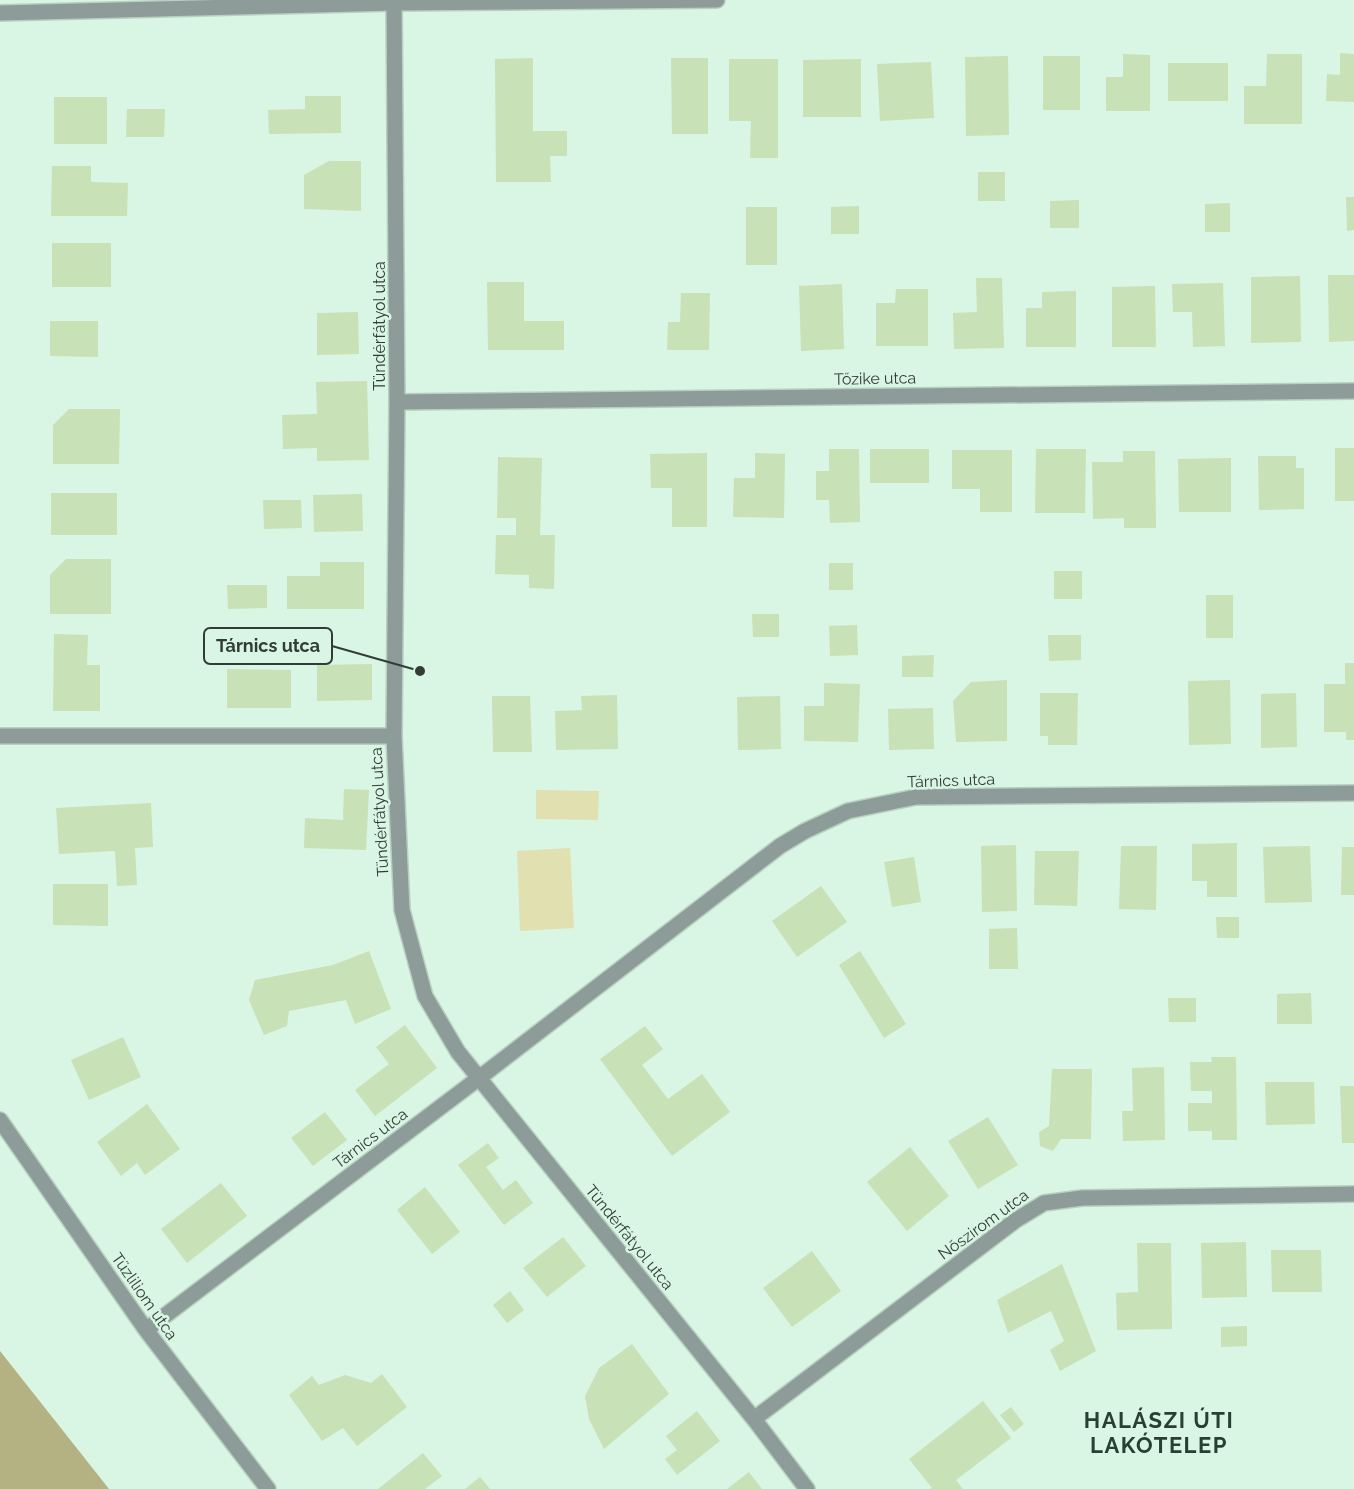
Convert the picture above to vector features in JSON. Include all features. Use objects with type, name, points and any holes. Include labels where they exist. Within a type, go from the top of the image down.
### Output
[{"type":"street","points":[[0,13],[394,2],[717,0]]},
{"type":"street","name":"Tündérfátyol utca","points":[[394,2],[397,402],[394,736],[402,909],[426,996],[458,1052],[754,1419],[807,1489]]},
{"type":"street","name":"Tőzike utca","points":[[397,402],[1354,391]]},
{"type":"street","points":[[0,736],[394,736]]},
{"type":"street","name":"Tárnics utca","points":[[146,1330],[780,846],[805,831],[848,811],[916,797],[1354,793]]},
{"type":"street","name":"Tűzliliom utca","points":[[0,1120],[146,1330],[268,1489]]},
{"type":"street","name":"Nőszirom utca","points":[[754,1419],[1016,1220],[1044,1203],[1082,1198],[1354,1194]]},
{"type":"green space","points":[[536,790],[599,791],[598,820],[536,819]]},
{"type":"green space","points":[[570,848],[574,928],[520,931],[517,851]]},
{"type":"shaded area","points":[[0,1351],[109,1489],[0,1489]]},
{"type":"building","points":[[1340,53],[1354,54],[1354,102],[1326,101],[1327,74],[1340,75]]},
{"type":"building","points":[[1123,54],[1150,55],[1150,111],[1106,111],[1106,77],[1123,77]]},
{"type":"building","points":[[1267,54],[1302,54],[1302,124],[1244,124],[1244,86],[1266,86]]},
{"type":"building","points":[[1008,56],[1009,135],[966,136],[965,57]]},
{"type":"building","points":[[1043,56],[1080,56],[1080,110],[1043,110]]},
{"type":"building","points":[[533,58],[533,131],[567,131],[567,156],[550,156],[551,182],[496,182],[495,59]]},
{"type":"building","points":[[671,58],[708,58],[708,134],[672,134]]},
{"type":"building","points":[[729,59],[778,59],[778,158],[750,158],[751,121],[729,121]]},
{"type":"building","points":[[861,59],[861,117],[803,117],[803,60]]},
{"type":"building","points":[[931,62],[934,118],[880,121],[877,64]]},
{"type":"building","points":[[1168,63],[1228,63],[1228,101],[1168,101]]},
{"type":"building","points":[[305,96],[341,96],[341,133],[269,134],[268,110],[305,109]]},
{"type":"building","points":[[54,97],[107,97],[107,144],[54,144]]},
{"type":"building","points":[[127,109],[165,109],[164,137],[126,137]]},
{"type":"building","points":[[329,161],[361,161],[361,211],[304,209],[304,175]]},
{"type":"building","points":[[52,166],[91,166],[91,182],[128,183],[127,216],[51,216]]},
{"type":"building","points":[[978,172],[1005,172],[1005,201],[978,201]]},
{"type":"building","points":[[1346,197],[1354,197],[1354,230],[1347,231]]},
{"type":"building","points":[[1079,200],[1079,228],[1050,228],[1050,201]]},
{"type":"building","points":[[1230,203],[1230,232],[1205,232],[1205,204]]},
{"type":"building","points":[[859,206],[859,234],[831,234],[831,207]]},
{"type":"building","points":[[746,207],[777,207],[777,265],[746,265]]},
{"type":"building","points":[[52,243],[111,243],[111,287],[52,287]]},
{"type":"building","points":[[1328,275],[1354,275],[1354,341],[1329,342]]},
{"type":"building","points":[[1300,276],[1301,342],[1251,343],[1251,277]]},
{"type":"building","points":[[976,278],[1002,278],[1004,348],[954,349],[953,313],[977,312]]},
{"type":"building","points":[[487,282],[524,282],[524,321],[564,321],[564,350],[488,350]]},
{"type":"building","points":[[1223,283],[1225,346],[1193,347],[1192,312],[1173,312],[1172,284]]},
{"type":"building","points":[[842,284],[844,349],[801,351],[799,286]]},
{"type":"building","points":[[1155,286],[1156,347],[1112,347],[1112,287]]},
{"type":"building","points":[[896,289],[928,289],[928,346],[876,346],[876,303],[895,303]]},
{"type":"building","points":[[1076,291],[1076,347],[1026,347],[1026,308],[1042,308],[1042,292]]},
{"type":"building","points":[[681,293],[710,293],[709,350],[667,350],[668,322],[680,322]]},
{"type":"building","points":[[358,312],[359,354],[317,355],[317,313]]},
{"type":"building","points":[[50,321],[98,321],[98,357],[50,356]]},
{"type":"building","points":[[367,381],[369,460],[317,461],[317,448],[283,449],[282,415],[317,414],[316,382]]},
{"type":"building","points":[[69,409],[120,409],[119,464],[53,464],[53,425]]},
{"type":"building","points":[[1335,448],[1354,448],[1354,501],[1335,501]]},
{"type":"building","points":[[829,449],[859,449],[860,522],[830,523],[829,500],[816,500],[816,471],[829,471]]},
{"type":"building","points":[[870,449],[929,449],[929,483],[870,483]]},
{"type":"building","points":[[1036,449],[1086,449],[1085,513],[1035,513]]},
{"type":"building","points":[[952,450],[1012,450],[1012,512],[980,512],[980,489],[952,489]]},
{"type":"building","points":[[1123,451],[1155,451],[1156,528],[1124,528],[1124,518],[1093,519],[1092,462],[1123,462]]},
{"type":"building","points":[[707,453],[707,527],[672,527],[672,488],[651,488],[650,454]]},
{"type":"building","points":[[755,453],[785,454],[784,518],[733,517],[734,478],[755,478]]},
{"type":"building","points":[[1258,456],[1296,456],[1296,468],[1304,468],[1304,509],[1259,510]]},
{"type":"building","points":[[498,457],[542,458],[540,535],[555,535],[554,589],[529,588],[529,575],[495,574],[496,535],[516,535],[516,518],[497,518]]},
{"type":"building","points":[[1231,458],[1231,512],[1179,512],[1178,459]]},
{"type":"building","points":[[51,493],[117,493],[117,535],[51,535]]},
{"type":"building","points":[[362,494],[363,531],[314,532],[313,495]]},
{"type":"building","points":[[263,500],[301,500],[302,528],[264,529]]},
{"type":"building","points":[[66,559],[111,559],[111,614],[50,614],[50,575]]},
{"type":"building","points":[[320,562],[364,562],[364,609],[287,609],[287,576],[320,576]]},
{"type":"building","points":[[829,563],[853,563],[853,590],[829,590]]},
{"type":"building","points":[[1054,571],[1082,571],[1082,599],[1054,599]]},
{"type":"building","points":[[227,585],[267,585],[267,608],[228,609]]},
{"type":"building","points":[[1206,595],[1233,595],[1233,638],[1206,638]]},
{"type":"building","points":[[752,614],[779,614],[779,637],[753,637]]},
{"type":"building","points":[[857,625],[858,655],[830,656],[829,626]]},
{"type":"building","points":[[54,634],[88,635],[87,665],[100,665],[100,711],[53,711]]},
{"type":"building","points":[[1048,635],[1081,635],[1081,660],[1049,661]]},
{"type":"building","points":[[934,655],[933,677],[902,677],[902,656]]},
{"type":"building","points":[[1345,663],[1354,663],[1354,740],[1346,740],[1346,732],[1324,732],[1324,684],[1345,684]]},
{"type":"building","points":[[372,664],[372,700],[317,701],[317,665]]},
{"type":"building","points":[[227,669],[291,670],[291,708],[227,708]]},
{"type":"building","points":[[1007,680],[1007,741],[956,742],[953,701],[971,682]]},
{"type":"building","points":[[1230,680],[1231,744],[1189,745],[1188,681]]},
{"type":"building","points":[[824,683],[860,684],[858,742],[804,741],[804,706],[824,706]]},
{"type":"building","points":[[1040,693],[1078,693],[1077,745],[1048,745],[1048,736],[1040,736]]},
{"type":"building","points":[[1296,693],[1297,747],[1261,748],[1261,694]]},
{"type":"building","points":[[617,695],[618,749],[556,750],[555,711],[582,710],[581,696]]},
{"type":"building","points":[[492,696],[530,696],[532,752],[493,752]]},
{"type":"building","points":[[780,696],[781,749],[738,750],[737,697]]},
{"type":"building","points":[[933,708],[934,749],[889,750],[888,709]]},
{"type":"building","points":[[344,789],[369,790],[366,850],[304,848],[305,818],[343,820]]},
{"type":"building","points":[[151,803],[153,847],[135,848],[137,885],[117,886],[115,851],[59,854],[56,808]]},
{"type":"building","points":[[1237,843],[1237,897],[1207,897],[1207,881],[1192,881],[1192,844]]},
{"type":"building","points":[[1016,845],[1017,911],[982,912],[981,846]]},
{"type":"building","points":[[1121,846],[1157,846],[1156,910],[1119,909]]},
{"type":"building","points":[[1310,846],[1312,902],[1265,903],[1263,847]]},
{"type":"building","points":[[1342,847],[1354,847],[1354,895],[1341,895]]},
{"type":"building","points":[[1035,851],[1079,851],[1077,906],[1034,905]]},
{"type":"building","points":[[914,857],[921,902],[892,907],[884,862]]},
{"type":"building","points":[[53,884],[108,884],[108,926],[53,925]]},
{"type":"building","points":[[821,886],[847,922],[797,957],[772,921]]},
{"type":"building","points":[[1216,917],[1239,917],[1239,938],[1217,938]]},
{"type":"building","points":[[1017,928],[1018,969],[989,969],[989,929]]},
{"type":"building","points":[[369,951],[391,1009],[355,1024],[346,1000],[289,1011],[287,1026],[264,1035],[249,1000],[255,980],[333,965]]},
{"type":"building","points":[[860,951],[906,1024],[884,1038],[839,965]]},
{"type":"building","points":[[1311,993],[1312,1024],[1277,1024],[1277,994]]},
{"type":"building","points":[[1168,998],[1196,998],[1196,1022],[1169,1022]]},
{"type":"building","points":[[405,1025],[437,1068],[375,1116],[355,1090],[389,1064],[376,1047]]},
{"type":"building","points":[[645,1026],[663,1049],[642,1065],[668,1099],[702,1074],[730,1112],[672,1156],[600,1059]]},
{"type":"building","points":[[123,1037],[141,1077],[89,1100],[71,1060]]},
{"type":"building","points":[[1211,1057],[1236,1057],[1237,1140],[1212,1140],[1212,1131],[1188,1131],[1188,1103],[1212,1103],[1212,1091],[1191,1091],[1190,1062],[1212,1062]]},
{"type":"building","points":[[1164,1067],[1165,1140],[1123,1141],[1122,1111],[1133,1111],[1132,1068]]},
{"type":"building","points":[[1052,1069],[1092,1069],[1091,1139],[1061,1139],[1053,1151],[1040,1146],[1039,1132],[1049,1126]]},
{"type":"building","points":[[1265,1082],[1314,1082],[1315,1124],[1266,1125]]},
{"type":"building","points":[[1340,1086],[1354,1086],[1354,1143],[1342,1143]]},
{"type":"building","points":[[147,1104],[180,1149],[145,1175],[137,1163],[121,1176],[97,1142]]},
{"type":"building","points":[[325,1112],[347,1140],[313,1166],[291,1138]]},
{"type":"building","points":[[988,1117],[1018,1165],[978,1189],[948,1141]]},
{"type":"building","points":[[488,1143],[499,1158],[486,1167],[503,1190],[516,1180],[533,1203],[504,1225],[458,1165]]},
{"type":"building","points":[[910,1147],[949,1196],[907,1231],[867,1182]]},
{"type":"building","points":[[221,1183],[247,1216],[187,1263],[161,1229]]},
{"type":"building","points":[[425,1187],[460,1232],[432,1254],[397,1210]]},
{"type":"building","points":[[563,1237],[586,1266],[547,1297],[523,1268]]},
{"type":"building","points":[[1246,1242],[1247,1297],[1202,1298],[1201,1243]]},
{"type":"building","points":[[1137,1243],[1171,1243],[1172,1329],[1117,1330],[1116,1293],[1138,1292]]},
{"type":"building","points":[[1271,1250],[1321,1250],[1322,1292],[1272,1292]]},
{"type":"building","points":[[812,1251],[841,1291],[792,1327],[763,1288]]},
{"type":"building","points":[[1062,1264],[1096,1351],[1060,1371],[1050,1350],[1064,1341],[1051,1311],[1008,1333],[997,1300]]},
{"type":"building","points":[[510,1291],[524,1310],[507,1323],[493,1305]]},
{"type":"building","points":[[1247,1326],[1247,1346],[1221,1347],[1221,1327]]},
{"type":"building","points":[[632,1344],[669,1394],[604,1449],[589,1419],[585,1396],[599,1368]]},
{"type":"building","points":[[382,1374],[407,1407],[357,1446],[343,1428],[322,1441],[289,1395],[312,1376],[319,1385],[345,1375],[371,1383]]},
{"type":"building","points":[[983,1401],[1011,1438],[956,1480],[963,1489],[930,1489],[932,1488],[909,1459]]},
{"type":"building","points":[[1011,1407],[1024,1424],[1014,1432],[1000,1415]]},
{"type":"building","points":[[697,1411],[720,1441],[677,1475],[665,1459],[677,1450],[666,1436]]},
{"type":"building","points":[[423,1453],[442,1476],[425,1489],[378,1489]]},
{"type":"building","points":[[749,1472],[762,1489],[727,1489]]},
{"type":"building","points":[[480,1477],[490,1489],[465,1489]]},
{"type":"place","name":"Tárnics utca","points":[[420,671]]},
{"type":"district","name":"HALÁSZI ÚTI LAKÓTELEP","points":[[1159,1432]]}]
